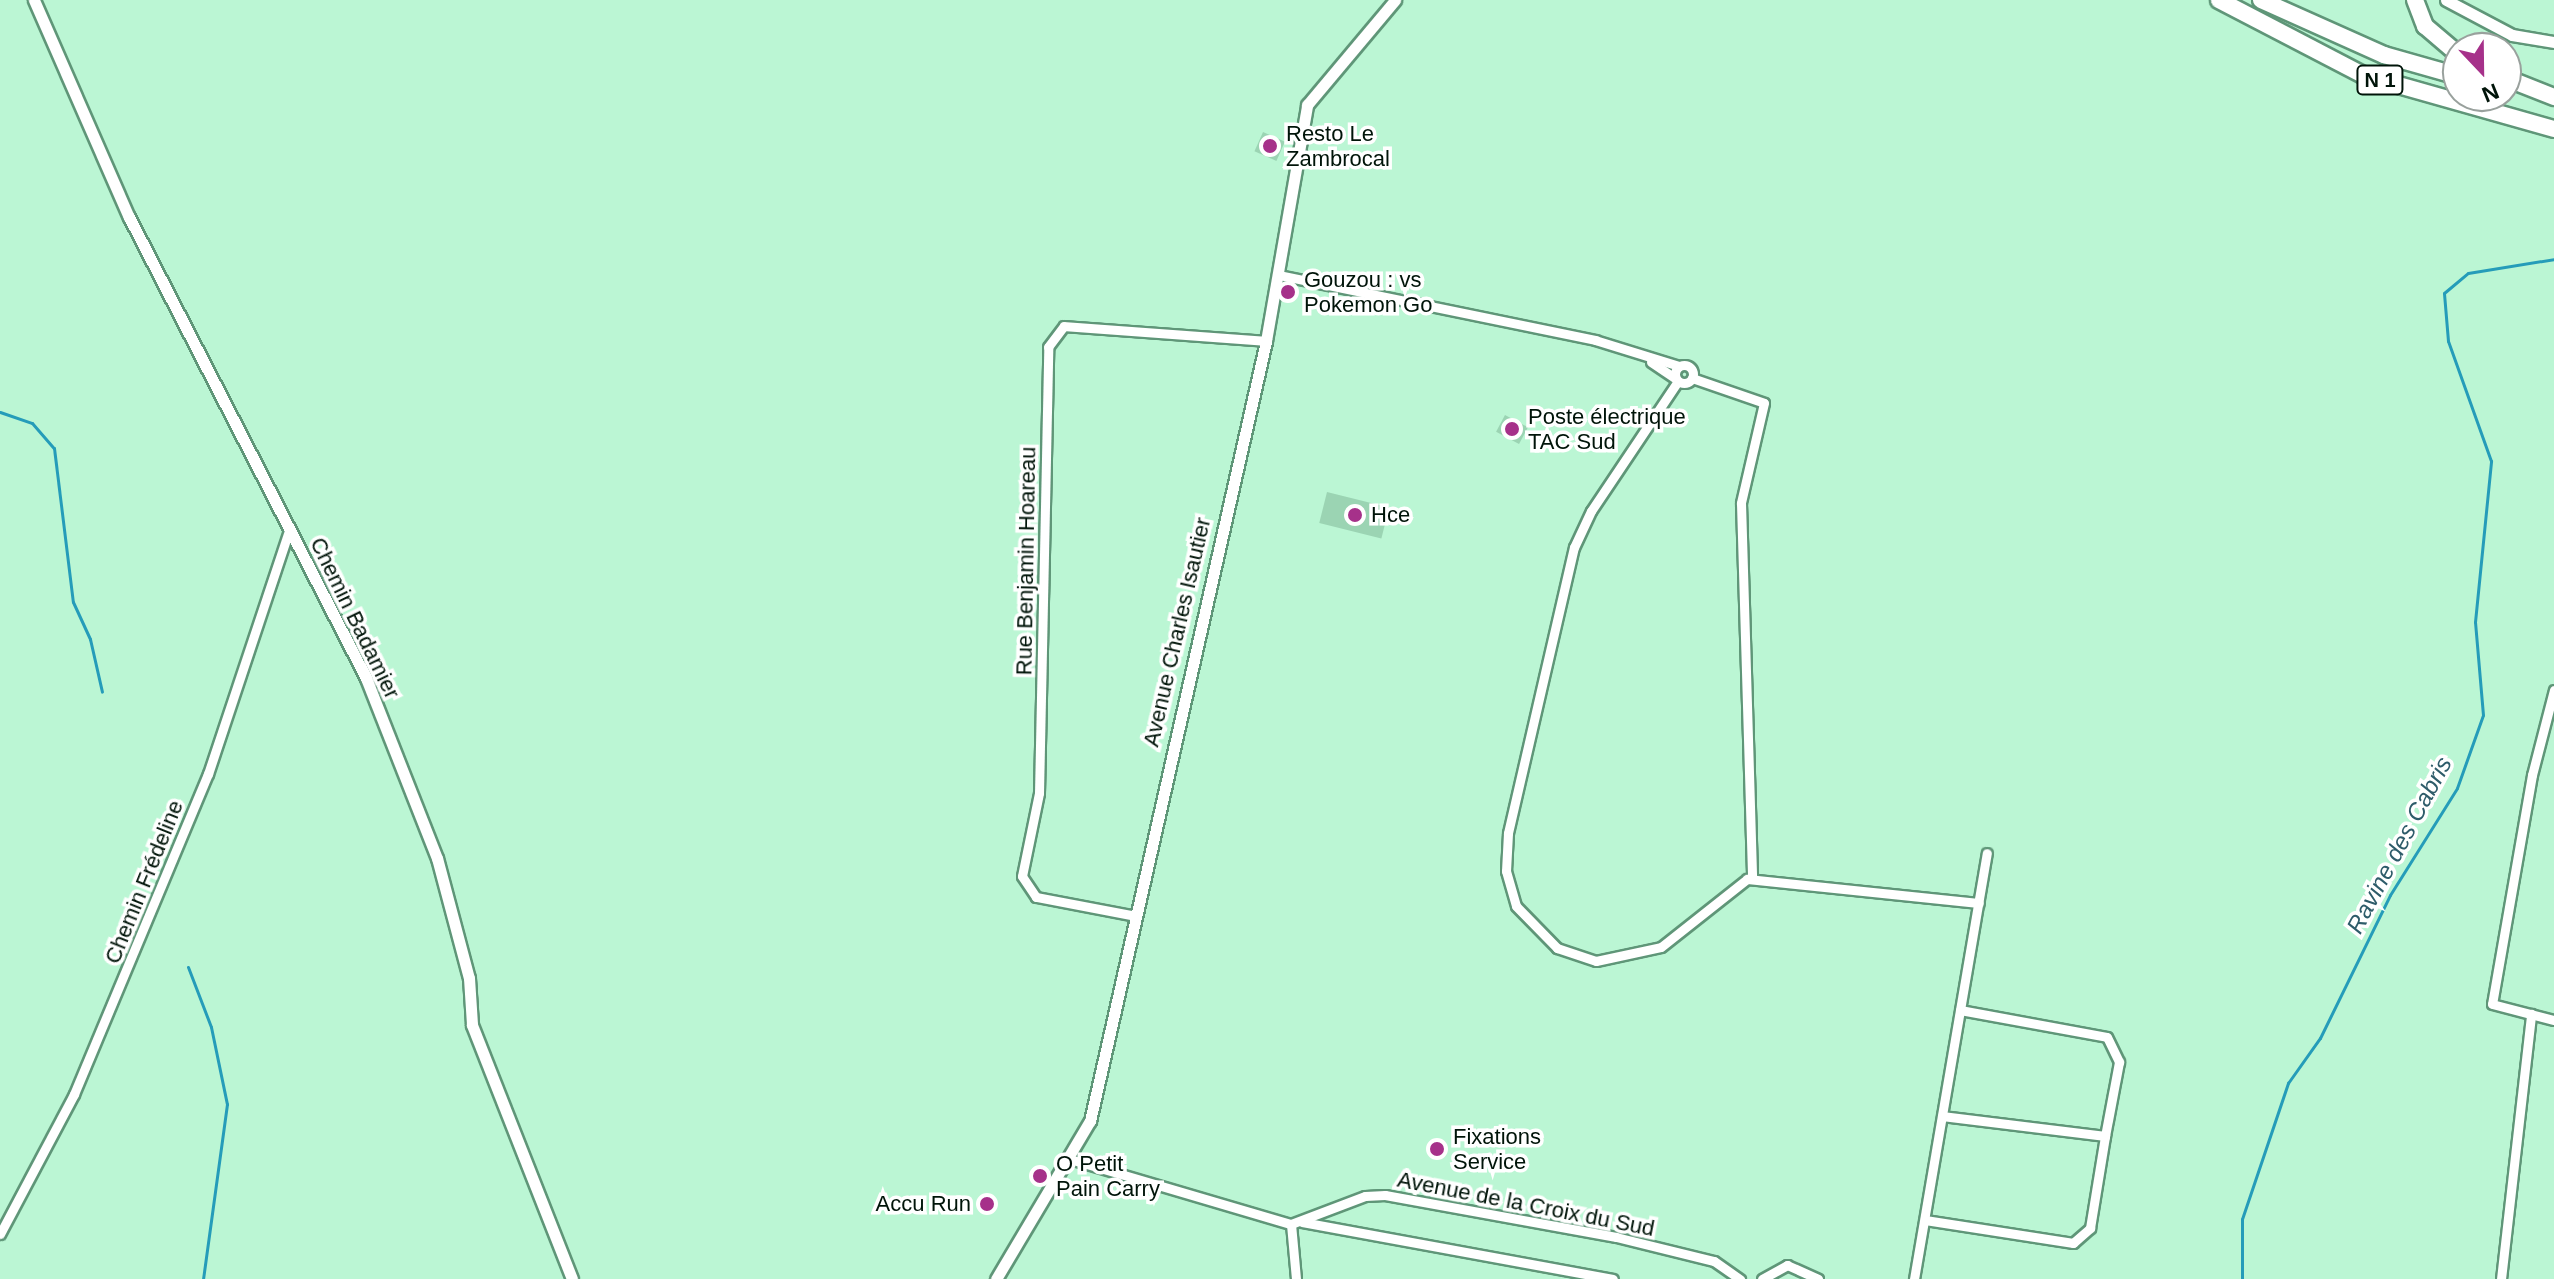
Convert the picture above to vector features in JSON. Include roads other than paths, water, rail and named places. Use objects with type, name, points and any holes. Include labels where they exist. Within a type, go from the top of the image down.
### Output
[{"type":"highway","name":"N 1","points":[[2219,0],[2363,75],[2554,129]]},
{"type":"highway","name":"N 1","points":[[2261,0],[2384,55],[2442,71]]},
{"type":"highway","points":[[2415,0],[2425,26],[2442,40]]},
{"type":"highway","points":[[2522,84],[2554,97]]},
{"type":"highway","points":[[2522,95],[2554,104]]},
{"type":"street","name":"Chemin Badamier","points":[[34,0],[129,217],[366,678],[437,858],[469,978],[472,1025],[572,1279]]},
{"type":"street","name":"Avenue Charles Isautier","points":[[996,1279],[1073,1160],[1090,1121],[1266,341],[1307,105],[1395,0]]},
{"type":"street","points":[[2446,0],[2476,19],[2512,35],[2554,42]]},
{"type":"street","points":[[2458,0],[2476,19]]},
{"type":"street","points":[[1279,275],[1690,367],[1692,378]]},
{"type":"street","name":"Rue Benjamin Hoareau","points":[[1136,916],[1036,897],[1022,876],[1039,793],[1048,347],[1064,326],[1266,341]]},
{"type":"street","points":[[1641,355],[1677,380],[1692,378],[1764,403],[1741,503],[1752,878]]},
{"type":"street","points":[[1679,366],[1677,380],[1591,511],[1574,547],[1508,833],[1506,871],[1516,906],[1535,930],[1557,948],[1596,961],[1661,947],[1737,883],[1752,878],[1979,903]]},
{"type":"street","name":"Chemin Frédeline","points":[[0,1234],[74,1094],[202,788],[289,530]]},
{"type":"street","points":[[2554,690],[2532,775],[2492,1004],[2554,1020]]},
{"type":"street","points":[[1914,1279],[1987,853]]},
{"type":"street","points":[[1925,1220],[2073,1243],[2090,1228],[2119,1062],[2107,1037],[1960,1010]]},
{"type":"street","points":[[2501,1279],[2531,1014]]},
{"type":"street","points":[[1942,1116],[2105,1136]]},
{"type":"street","points":[[1073,1160],[1297,1223],[1613,1279]]},
{"type":"street","name":"Avenue de la Croix du Sud","points":[[1297,1223],[1365,1196],[1385,1195],[1616,1237],[1714,1261],[1740,1279]]},
{"type":"street","points":[[1296,1279],[1297,1223]]},
{"type":"street","points":[[1762,1279],[1787,1265],[1818,1279]]},
{"type":"waterway","name":"Ravine des Cabris","points":[[2242,1279],[2242,1219],[2288,1083],[2320,1038],[2390,895],[2457,788],[2483,715],[2475,622],[2491,461],[2448,341],[2444,293],[2468,273],[2554,259]]},
{"type":"waterway","points":[[0,412],[32,423],[54,448],[73,602],[90,639],[102,692]]},
{"type":"waterway","points":[[188,967],[211,1027],[227,1104],[203,1279]]},
{"type":"place","name":"Resto Le Zambrocal","points":[[1270,146]]},
{"type":"place","name":"Gouzou : vs Pokemon Go","points":[[1288,292]]},
{"type":"place","name":"Poste électrique TAC Sud","points":[[1512,429]]},
{"type":"place","name":"Hce","points":[[1355,515]]},
{"type":"place","name":"Fixations Service","points":[[1437,1149]]},
{"type":"place","name":"O Petit Pain Carry","points":[[1040,1176]]},
{"type":"place","name":"Accu Run","points":[[987,1204]]}]
